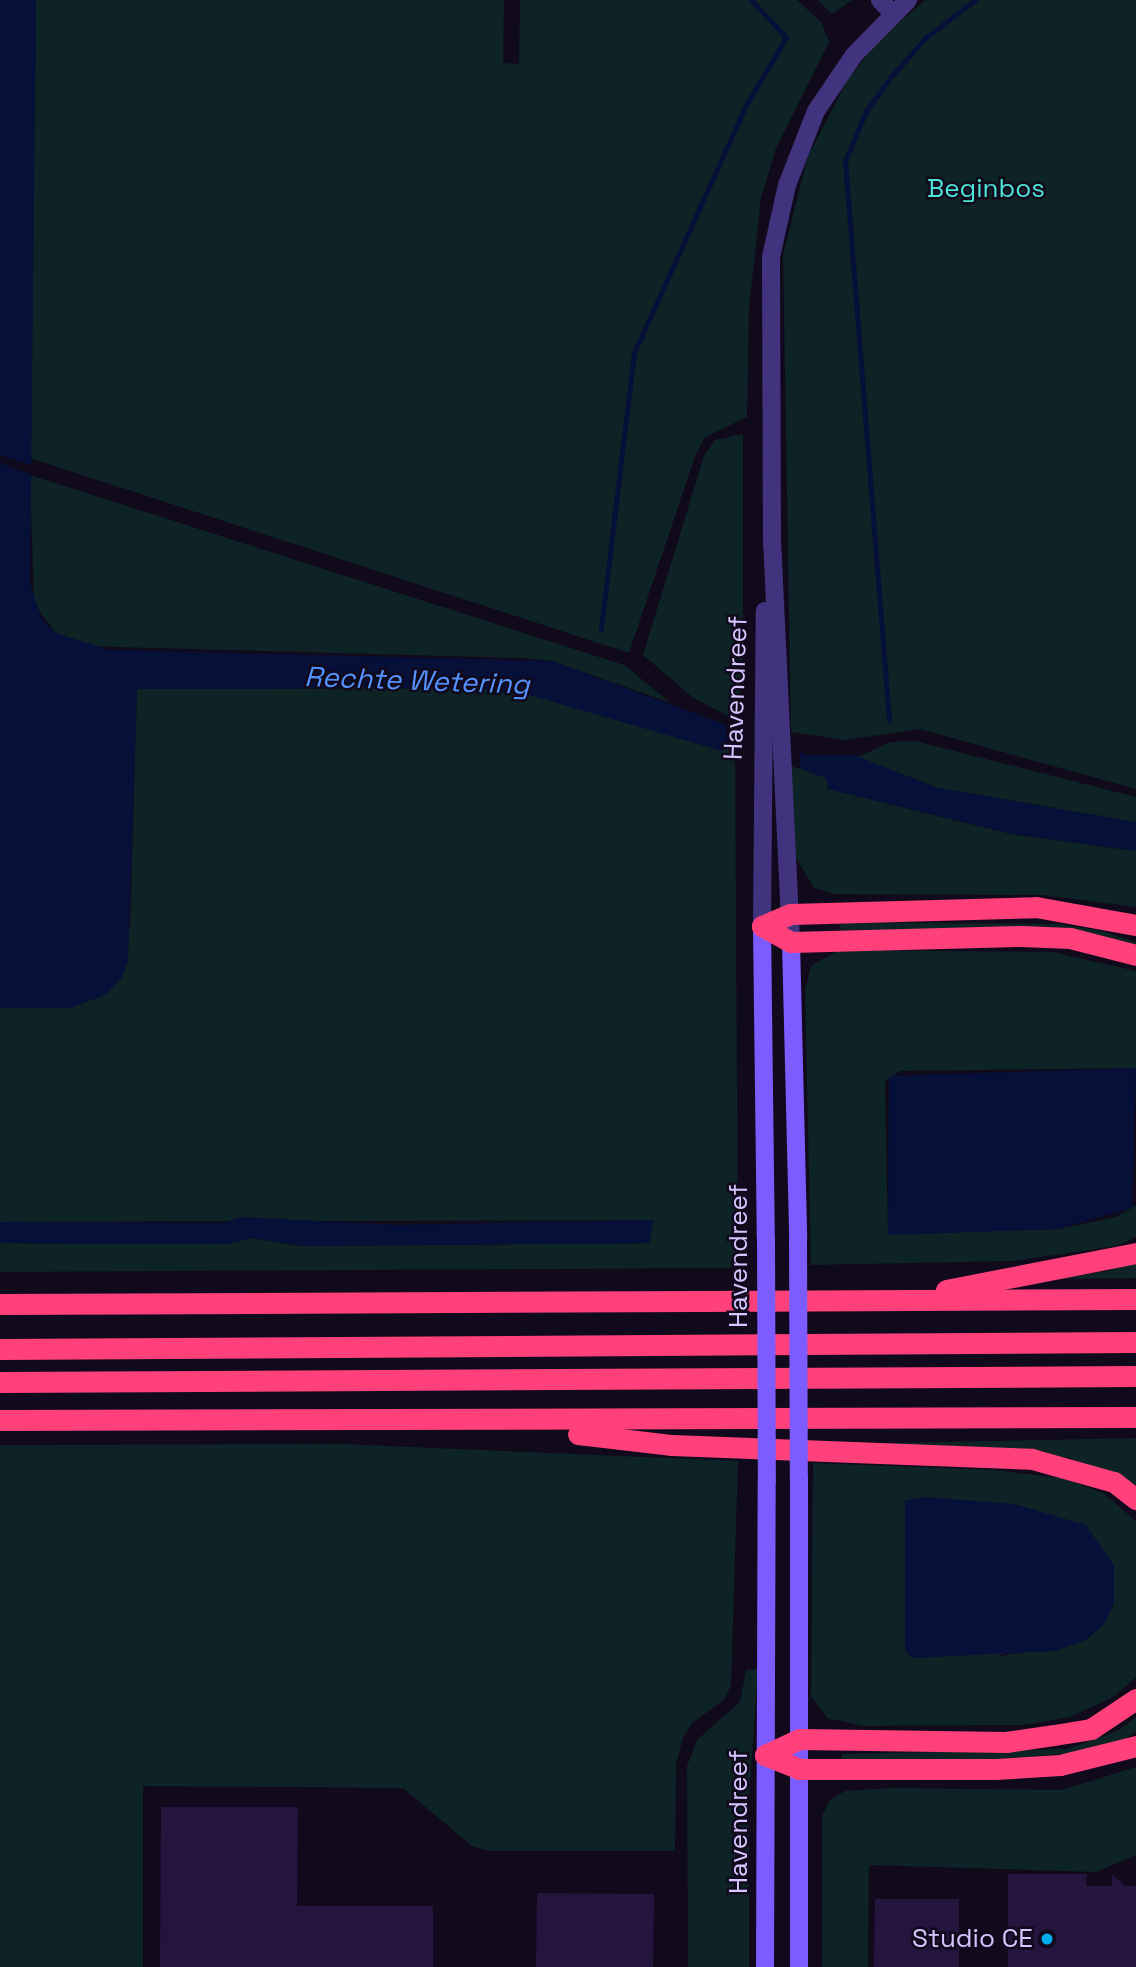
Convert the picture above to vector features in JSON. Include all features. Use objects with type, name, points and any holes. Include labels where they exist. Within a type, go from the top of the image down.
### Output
[{"type":"highway","points":[[762,926],[790,914],[1062,907],[1136,925]]},
{"type":"highway","points":[[762,926],[791,942],[1021,936],[1070,938],[1136,955]]},
{"type":"highway","points":[[886,1301],[1087,1267],[1136,1253]]},
{"type":"highway","points":[[0,1304],[1136,1299]]},
{"type":"highway","points":[[0,1349],[1136,1342]]},
{"type":"highway","points":[[0,1382],[1136,1376]]},
{"type":"highway","points":[[0,1420],[485,1423],[1136,1418]]},
{"type":"highway","points":[[485,1423],[672,1445],[1032,1458],[1092,1474],[1136,1499]]},
{"type":"highway","points":[[765,1755],[800,1739],[1006,1742],[1091,1729],[1136,1699]]},
{"type":"highway","points":[[765,1755],[799,1769],[1059,1765],[1136,1746]]},
{"type":"main road","name":"Havendreef","points":[[762,926],[767,1480],[765,1967]]},
{"type":"main road","name":"Havendreef","points":[[791,942],[798,1238],[799,1967]]},
{"type":"street","name":"Havendreef","points":[[791,942],[772,545],[771,257],[786,185],[816,111],[886,7],[908,0]]},
{"type":"street","name":"Havendreef","points":[[762,926],[759,756],[772,545]]},
{"type":"green space","points":[[36,0],[504,0],[503,63],[519,64],[520,0],[797,0],[822,23],[829,42],[776,148],[761,198],[749,308],[747,417],[705,437],[695,456],[629,653],[30,458]]},
{"type":"green space","points":[[818,0],[852,0],[832,14]]},
{"type":"green space","name":"Beginbos","points":[[925,0],[1136,0],[1136,789],[920,729],[846,740],[791,732],[783,255],[808,156],[847,81],[877,42]]},
{"type":"green space","points":[[743,434],[743,656],[737,721],[692,697],[643,655],[704,456],[715,440]]},
{"type":"green space","points":[[30,475],[624,665],[671,703],[552,661],[523,658],[81,646],[56,633],[34,604]]},
{"type":"green space","points":[[474,688],[557,699],[723,751],[726,743],[735,744],[738,1268],[0,1272],[0,1243],[226,1244],[252,1238],[302,1246],[649,1243],[653,1220],[0,1222],[0,1008],[71,1008],[130,928],[137,689]]},
{"type":"green space","points":[[915,741],[1136,797],[1136,822],[938,788],[858,757],[890,742]]},
{"type":"green space","points":[[791,765],[826,778],[828,789],[1011,834],[1136,851],[1136,907],[1043,895],[833,894],[814,888],[793,852]]},
{"type":"green space","points":[[839,922],[1059,924],[1101,931],[1136,942],[1136,948],[1004,930],[840,930]]},
{"type":"green space","points":[[839,950],[1052,952],[1136,971],[1136,1068],[900,1071],[885,1082],[888,1234],[1058,1229],[1116,1217],[1136,1205],[1136,1237],[1117,1246],[1012,1261],[811,1265],[805,991],[811,966]]},
{"type":"green space","points":[[1136,1260],[1136,1278],[1055,1279],[1108,1271]]},
{"type":"green space","points":[[1136,1438],[1136,1489],[1070,1458],[839,1444]]},
{"type":"green space","points":[[341,1444],[738,1461],[731,1685],[725,1699],[692,1723],[683,1738],[676,1764],[675,1851],[488,1851],[472,1846],[403,1788],[143,1786],[143,1967],[0,1967],[0,1445]]},
{"type":"green space","points":[[813,1463],[993,1470],[1063,1478],[1103,1493],[1136,1521],[1136,1677],[1115,1696],[1070,1717],[1024,1725],[863,1726],[827,1718],[811,1696]],"holes":[[[1114,1603],[1105,1623],[1086,1640],[996,1657]]]},
{"type":"green space","points":[[758,1669],[749,1798],[749,1967],[688,1967],[687,1766],[697,1740],[740,1702],[746,1670]]},
{"type":"green space","points":[[1136,1717],[1136,1732],[1123,1740],[1069,1753],[990,1761],[841,1760],[842,1754],[1068,1749],[1119,1730]]},
{"type":"green space","points":[[1136,1767],[1136,1855],[1096,1872],[869,1865],[868,1967],[822,1967],[822,1816],[830,1800],[845,1791],[890,1788],[1062,1790]]},
{"type":"water","name":"Rechte Wetering","points":[[0,0],[36,0],[30,584],[42,620],[56,633],[109,650],[552,661],[808,755],[854,755],[938,788],[1136,822],[1136,851],[1012,834],[828,789],[826,778],[735,744],[726,744],[722,751],[526,694],[474,688],[137,689],[128,961],[122,977],[107,994],[71,1008],[0,1008]]},
{"type":"water","points":[[1136,1068],[1132,1208],[1058,1229],[888,1235],[889,1076]]},
{"type":"water","points":[[241,1217],[398,1225],[654,1220],[649,1243],[302,1246],[252,1238],[226,1244],[0,1243],[0,1222],[222,1223]]},
{"type":"water","points":[[924,1497],[1014,1504],[1086,1525],[1114,1566],[1114,1603],[1105,1623],[1085,1640],[1055,1651],[913,1658],[905,1651],[905,1501]]},
{"type":"pier","points":[[0,455],[34,466],[33,475],[0,463]]},
{"type":"pier","points":[[726,724],[800,748],[800,769],[727,745]]},
{"type":"building","points":[[161,1807],[298,1807],[297,1906],[433,1906],[433,1967],[160,1967]]},
{"type":"building","points":[[1008,1874],[1087,1874],[1086,1886],[1112,1886],[1112,1874],[1125,1886],[1136,1886],[1136,1967],[1008,1967]]},
{"type":"building","points":[[537,1893],[654,1894],[653,1967],[536,1967]]},
{"type":"building","points":[[875,1899],[959,1899],[959,1967],[874,1967]]},
{"type":"waterway","points":[[601,629],[634,353],[744,109],[786,37],[751,0]]},
{"type":"waterway","points":[[889,720],[845,161],[866,111],[890,78],[925,38],[975,0]]},
{"type":"place","name":"Studio CE","points":[[1047,1939]]}]
